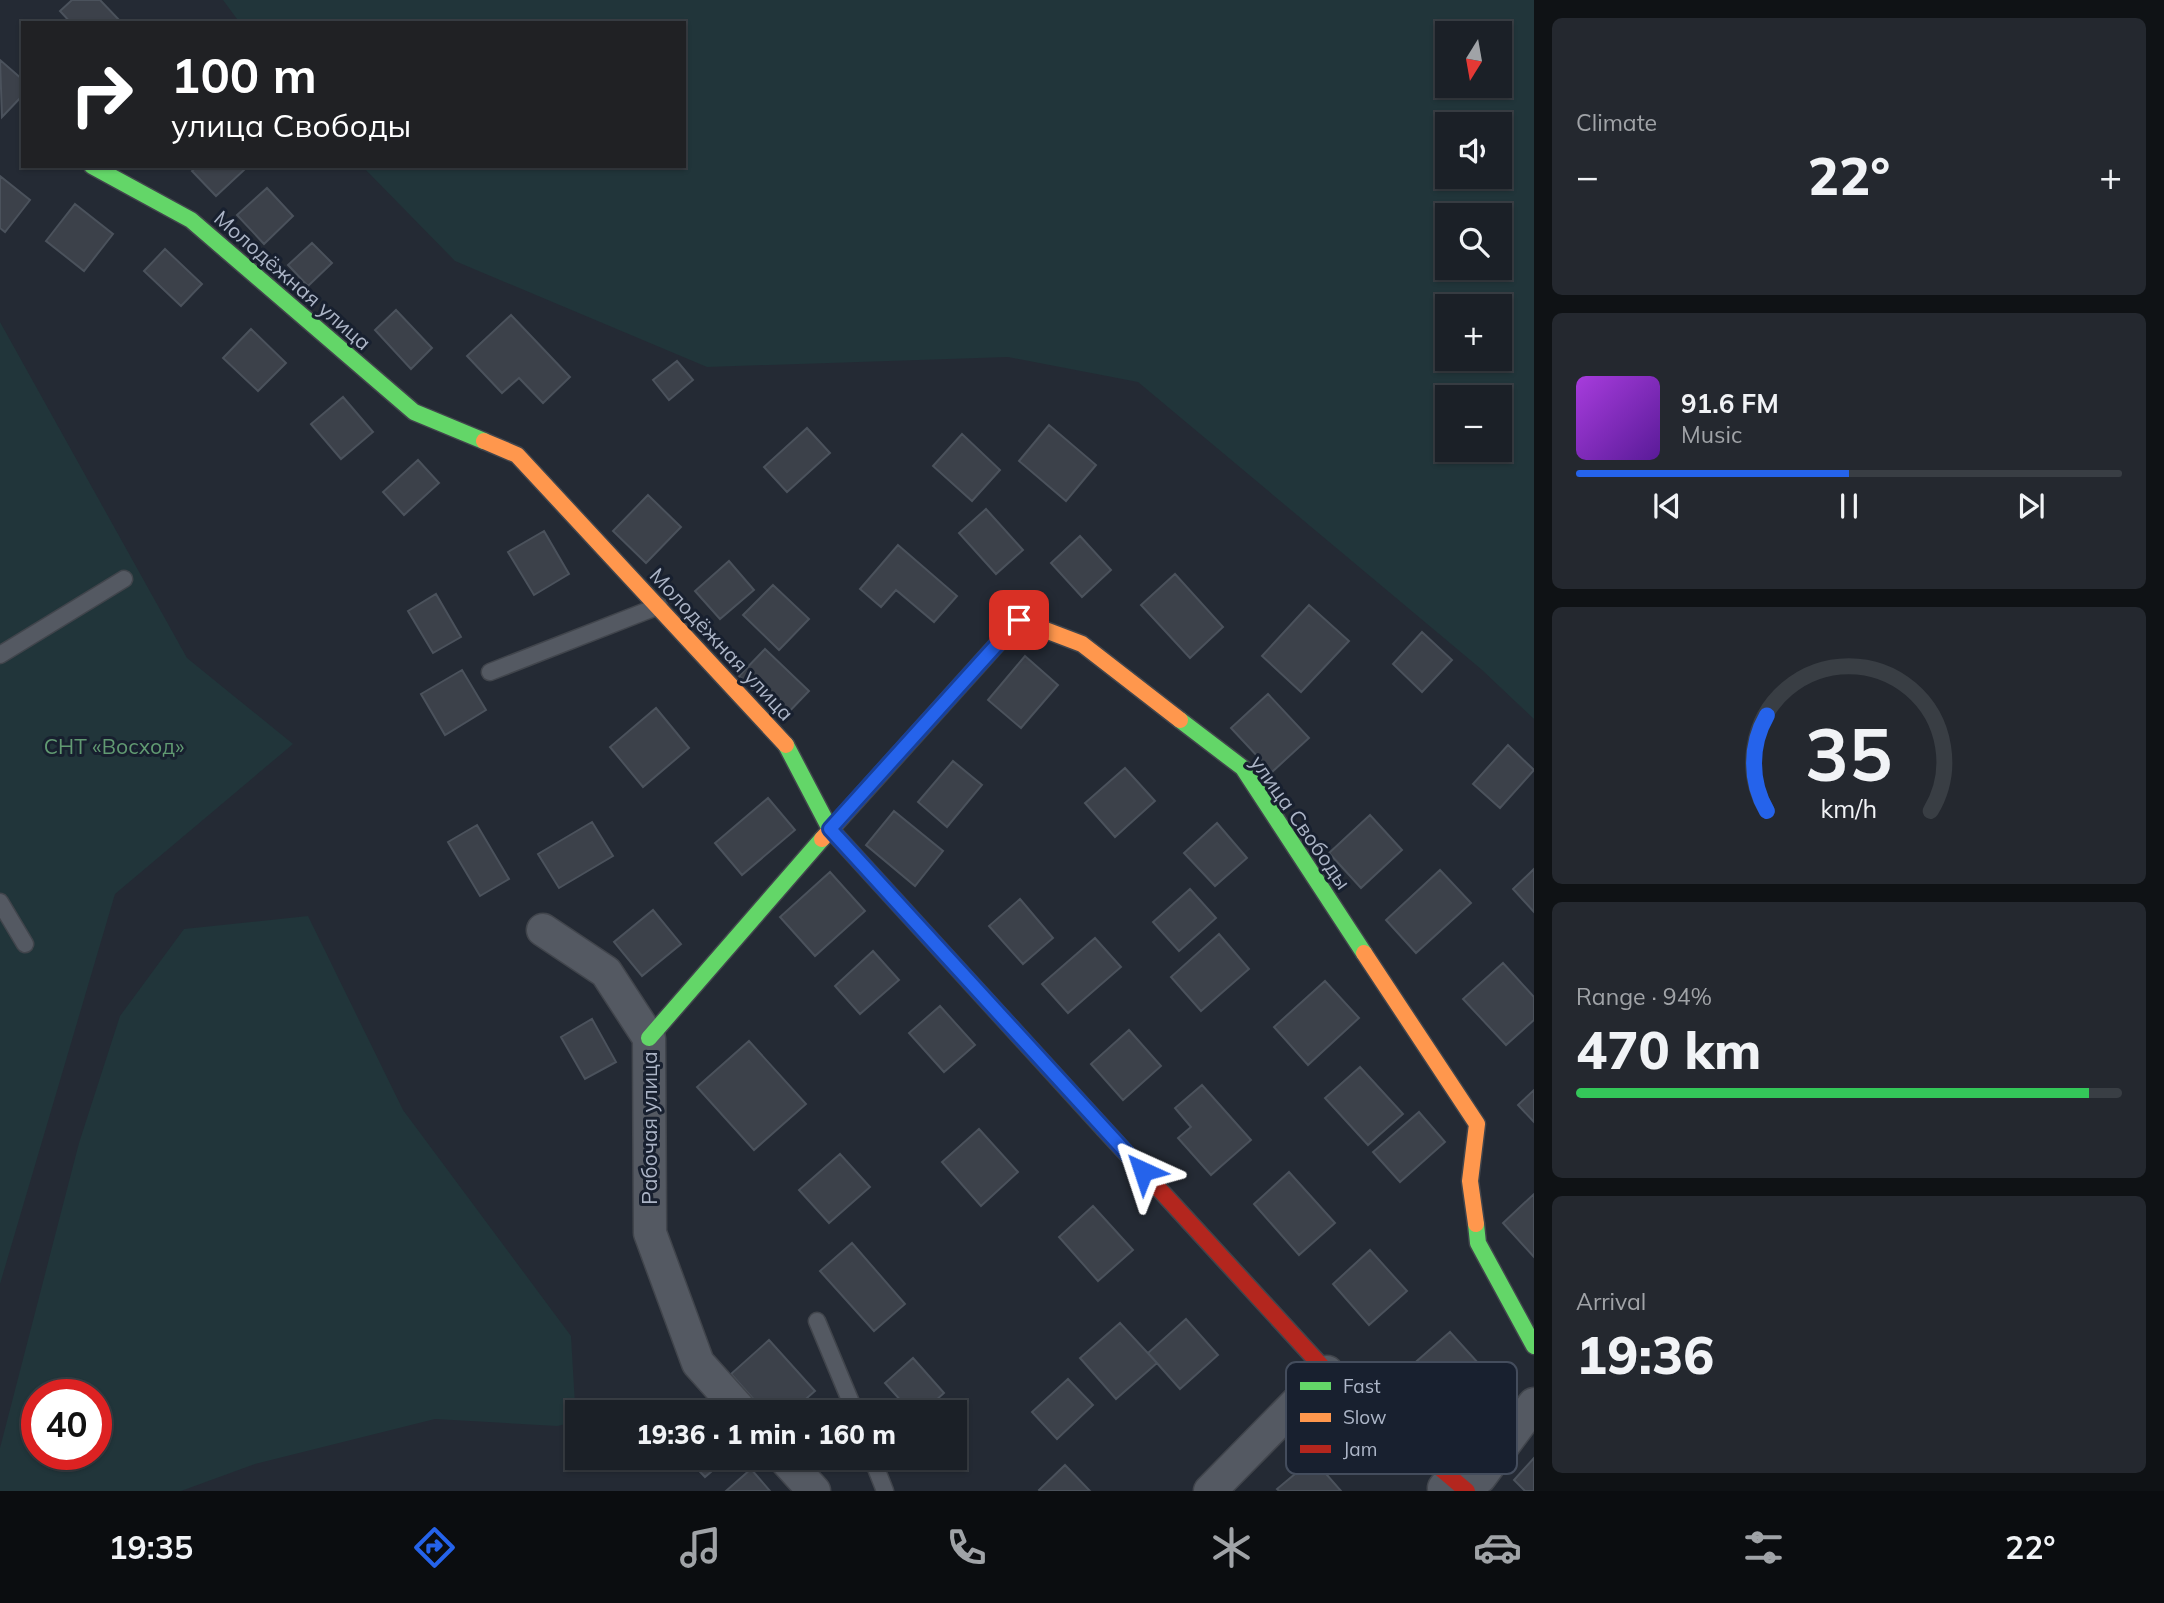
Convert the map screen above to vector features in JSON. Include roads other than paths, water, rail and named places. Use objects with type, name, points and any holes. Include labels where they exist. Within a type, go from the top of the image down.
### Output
[{"type":"street","name":"Молодёжная улица","points":[[96,168],[191,220],[414,412],[517,456],[782,738],[830,829],[1318,1362]]},
{"type":"street","name":"улица Свободы","points":[[830,829],[1019,620],[1082,644],[1243,768],[1477,1124],[1470,1181],[1478,1243],[1534,1346]]},
{"type":"street","points":[[649,1038],[830,829]]},
{"type":"street","name":"Рабочая улица","points":[[543,930],[606,972],[649,1038],[650,1233],[698,1363],[731,1400]]},
{"type":"street","points":[[1517,1427],[1534,1404]]},
{"type":"street","points":[[1210,1491],[1286,1414]]},
{"type":"street","points":[[795,1470],[814,1491]]},
{"type":"street","name":"Молодёжная улица","points":[[1440,1474],[1454,1487]]},
{"type":"street","points":[[1454,1487],[1482,1474]]},
{"type":"lane","points":[[0,655],[124,579]]},
{"type":"lane","points":[[490,672],[659,606]]},
{"type":"lane","points":[[0,902],[25,944]]},
{"type":"lane","points":[[817,1321],[850,1400]]},
{"type":"lane","points":[[877,1470],[885,1491]]},
{"type":"park label","name":"СНТ «Восход»","points":[[114,746]]}]
